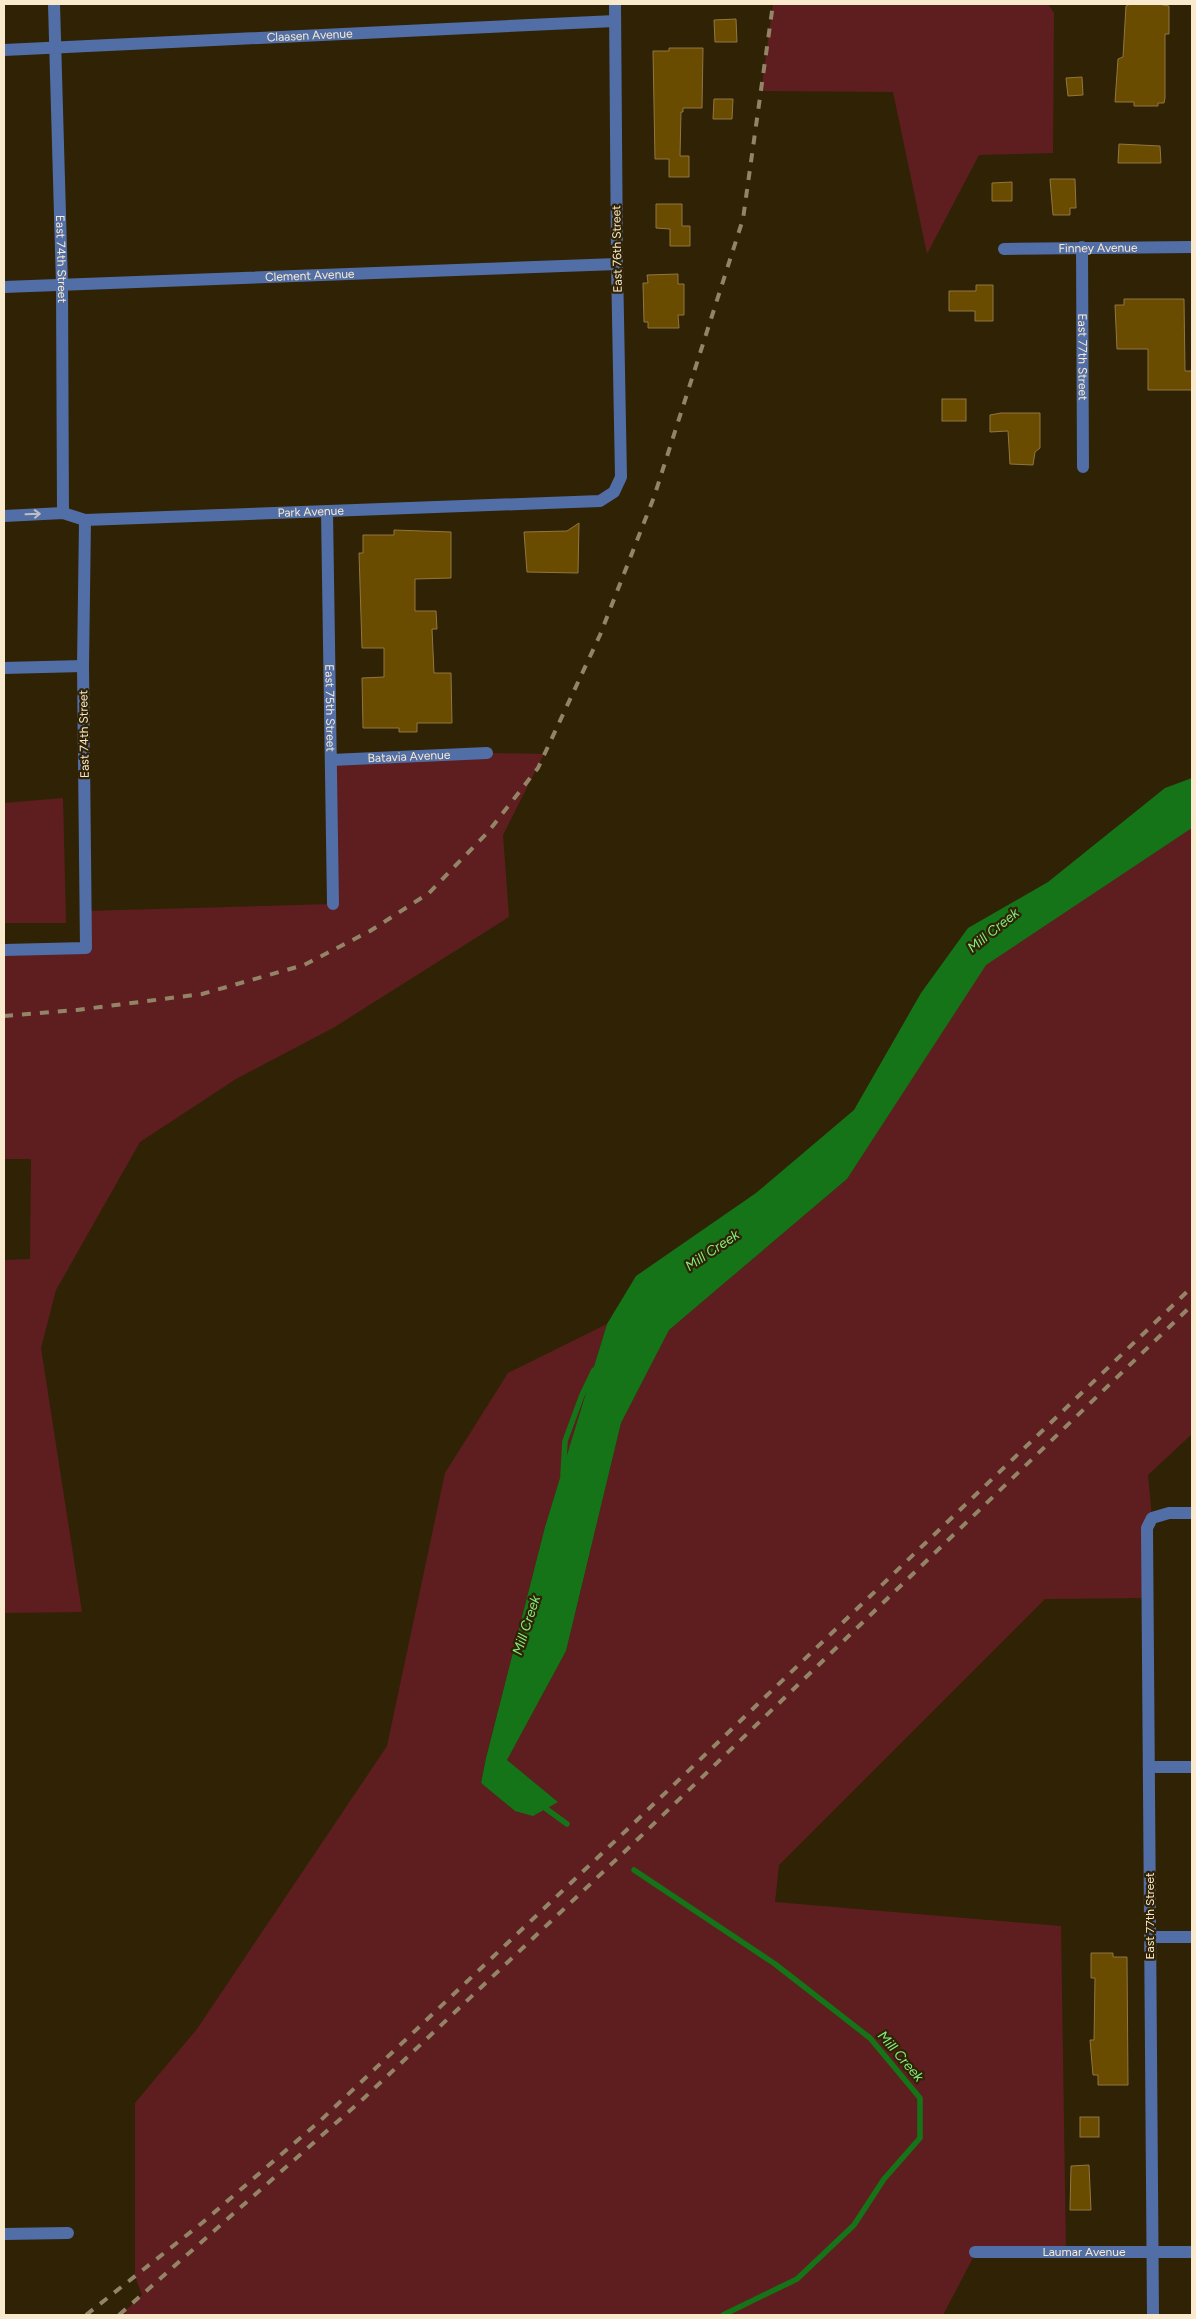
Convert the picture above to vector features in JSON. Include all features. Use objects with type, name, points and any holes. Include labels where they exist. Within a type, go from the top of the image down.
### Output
[{"type":"street","name":"East 74th Street","points":[[54,4],[62,285],[63,513]]},
{"type":"street","name":"East 76th Street","points":[[614,492],[621,477],[615,4]]},
{"type":"street","name":"Claasen Avenue","points":[[4,50],[615,21]]},
{"type":"street","name":"East 77th Street","points":[[1082,247],[1082,467]]},
{"type":"street","name":"Finney Avenue","points":[[1004,249],[1192,247]]},
{"type":"street","name":"Clement Avenue","points":[[4,287],[617,264]]},
{"type":"street","name":"Park Avenue","points":[[4,516],[63,513],[85,520],[327,512],[600,501],[614,492]]},
{"type":"street","name":"East 75th Street","points":[[327,512],[332,904]]},
{"type":"street","name":"East 74th Street","points":[[4,950],[86,948],[83,666],[85,520]]},
{"type":"street","points":[[4,668],[83,666]]},
{"type":"street","name":"Batavia Avenue","points":[[331,760],[487,752]]},
{"type":"street","name":"East 77th Street","points":[[1153,2315],[1147,1528],[1152,1518],[1169,1513],[1192,1513]]},
{"type":"street","points":[[1150,1767],[1192,1767]]},
{"type":"street","points":[[1150,1937],[1192,1937]]},
{"type":"street","points":[[4,2234],[68,2233]]},
{"type":"street","name":"Laumar Avenue","points":[[976,2252],[1192,2252]]},
{"type":"shaded area","points":[[773,4],[1048,4],[1054,13],[1053,153],[979,155],[927,254],[893,92],[761,91]]},
{"type":"shaded area","points":[[487,753],[544,754],[503,835],[509,917],[333,1028],[236,1079],[140,1142],[56,1290],[41,1348],[82,1612],[4,1613],[4,1260],[30,1259],[31,1159],[4,1159],[4,950],[85,948],[85,911],[332,904],[331,760]]},
{"type":"shaded area","points":[[63,798],[66,923],[4,923],[4,803]]},
{"type":"shaded area","points":[[1192,828],[1192,1434],[1148,1475],[1152,1518],[1148,1598],[1045,1599],[779,1865],[775,1902],[1061,1926],[1066,2252],[976,2252],[943,2315],[127,2315],[124,2312],[142,2295],[135,2276],[135,2103],[197,2029],[387,1746],[445,1473],[508,1373],[607,1324],[545,1527],[481,1783],[515,1811],[557,1801],[507,1760],[566,1651],[621,1423],[669,1330],[847,1179],[985,965]]},
{"type":"water","points":[[1192,778],[1192,828],[986,965],[847,1179],[669,1330],[621,1423],[566,1651],[507,1760],[558,1802],[533,1816],[515,1811],[481,1783],[486,1758],[545,1527],[607,1324],[636,1276],[756,1193],[854,1110],[921,993],[968,928],[1048,882],[1165,788]]},
{"type":"building","points":[[1130,4],[1169,6],[1169,34],[1165,34],[1165,98],[1164,103],[1158,103],[1158,106],[1134,106],[1134,102],[1115,102],[1118,59],[1123,57],[1126,6]]},
{"type":"building","points":[[736,19],[737,42],[715,42],[714,20]]},
{"type":"building","points":[[669,48],[703,48],[702,108],[683,108],[683,112],[681,112],[680,156],[689,156],[689,177],[669,177],[669,159],[655,159],[653,51],[669,51]]},
{"type":"building","points":[[1082,77],[1083,95],[1068,96],[1066,78]]},
{"type":"building","points":[[714,99],[733,99],[732,119],[713,119]]},
{"type":"building","points":[[1119,144],[1160,146],[1161,163],[1118,163]]},
{"type":"building","points":[[1050,179],[1075,179],[1076,208],[1070,208],[1070,215],[1053,215]]},
{"type":"building","points":[[1012,182],[1012,201],[992,201],[992,183]]},
{"type":"building","points":[[656,204],[682,204],[682,226],[690,226],[690,246],[670,246],[670,229],[656,228]]},
{"type":"building","points":[[678,274],[678,284],[684,284],[684,315],[678,315],[679,328],[648,328],[648,322],[644,322],[643,283],[648,283],[647,275]]},
{"type":"building","points":[[976,285],[993,285],[993,321],[975,321],[975,311],[949,311],[949,291],[976,291]]},
{"type":"building","points":[[1124,299],[1184,299],[1185,371],[1192,371],[1192,390],[1148,390],[1148,349],[1117,349],[1115,305],[1124,305]]},
{"type":"building","points":[[942,399],[966,399],[966,421],[942,421]]},
{"type":"building","points":[[1001,413],[1040,413],[1040,448],[1035,452],[1033,465],[1010,464],[1008,431],[990,432],[990,415]]},
{"type":"building","points":[[579,523],[578,573],[527,572],[524,532],[567,531]]},
{"type":"building","points":[[394,530],[451,532],[451,578],[415,579],[415,611],[436,611],[437,629],[432,629],[434,673],[451,673],[452,723],[417,723],[417,732],[399,732],[399,728],[363,728],[362,678],[384,677],[384,648],[362,648],[359,553],[363,553],[363,535],[394,535]]},
{"type":"building","points":[[1091,1953],[1113,1953],[1113,1957],[1127,1957],[1128,2085],[1098,2085],[1098,2075],[1093,2075],[1090,2040],[1094,2040],[1095,1978],[1091,1978]]},
{"type":"building","points":[[1080,2117],[1099,2117],[1099,2137],[1080,2137]]},
{"type":"building","points":[[1089,2165],[1091,2210],[1070,2210],[1071,2166]]},
{"type":"waterway","name":"Mill Creek","points":[[563,1475],[565,1441],[582,1395],[594,1370]]},
{"type":"waterway","name":"Mill Creek","points":[[541,1805],[567,1824]]},
{"type":"waterway","name":"Mill Creek","points":[[634,1870],[775,1964],[870,2038],[920,2098],[920,2138],[884,2179],[854,2225],[797,2279],[723,2315]]},
{"type":"railway","points":[[4,1016],[77,1010],[202,994],[304,965],[370,931],[429,893],[488,832],[538,768],[600,635],[654,497],[743,219],[773,4]]},
{"type":"railway","points":[[86,2315],[202,2223],[321,2120],[634,1823],[1192,1287]]},
{"type":"railway","points":[[119,2315],[363,2099],[639,1838],[1192,1305]]}]
